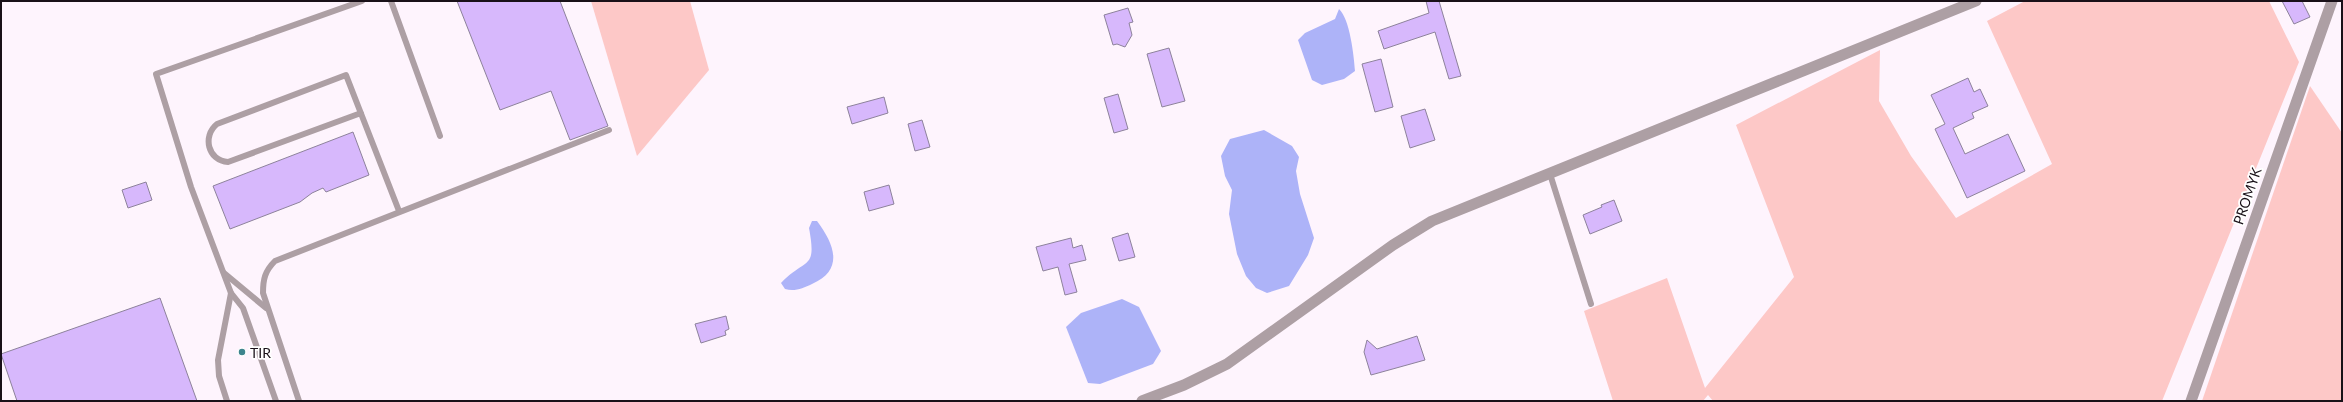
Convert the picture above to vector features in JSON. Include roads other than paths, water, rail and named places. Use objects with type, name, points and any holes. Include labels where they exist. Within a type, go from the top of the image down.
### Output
[{"type":"street","points":[[1142,401],[1184,385],[1227,364],[1393,245],[1432,221],[1976,1]]},
{"type":"street","name":"PROMYK","points":[[2191,401],[2332,1]]},
{"type":"lane","points":[[276,401],[243,308],[231,293],[190,187],[156,74],[362,1]]},
{"type":"lane","points":[[391,1],[440,136]]},
{"type":"lane","points":[[361,112],[228,162],[220,162],[212,154],[208,140],[210,130],[217,124],[346,75],[361,112],[399,211]]},
{"type":"lane","points":[[299,401],[266,308],[263,293],[263,280],[267,269],[275,261],[399,211],[609,130]]},
{"type":"lane","points":[[1550,174],[1591,304]]},
{"type":"lane","points":[[224,273],[266,308]]},
{"type":"lane","points":[[228,401],[218,376],[218,360],[231,293]]},
{"type":"water","points":[[1339,9],[1343,14],[1349,29],[1355,71],[1344,79],[1322,85],[1312,80],[1298,40],[1305,33],[1335,19]]},
{"type":"water","points":[[1264,130],[1292,146],[1299,157],[1296,171],[1300,194],[1314,238],[1308,255],[1289,286],[1267,293],[1256,288],[1246,276],[1237,254],[1229,214],[1232,190],[1225,176],[1221,156],[1230,139]]},
{"type":"water","points":[[812,221],[817,221],[832,248],[832,264],[829,272],[812,284],[802,288],[796,290],[785,289],[781,283],[807,262],[810,257],[812,251],[809,228]]},
{"type":"water","points":[[1122,299],[1139,307],[1161,351],[1153,364],[1100,384],[1088,383],[1066,327],[1081,313]]},
{"type":"place","name":"TIR","points":[[242,352]]}]
